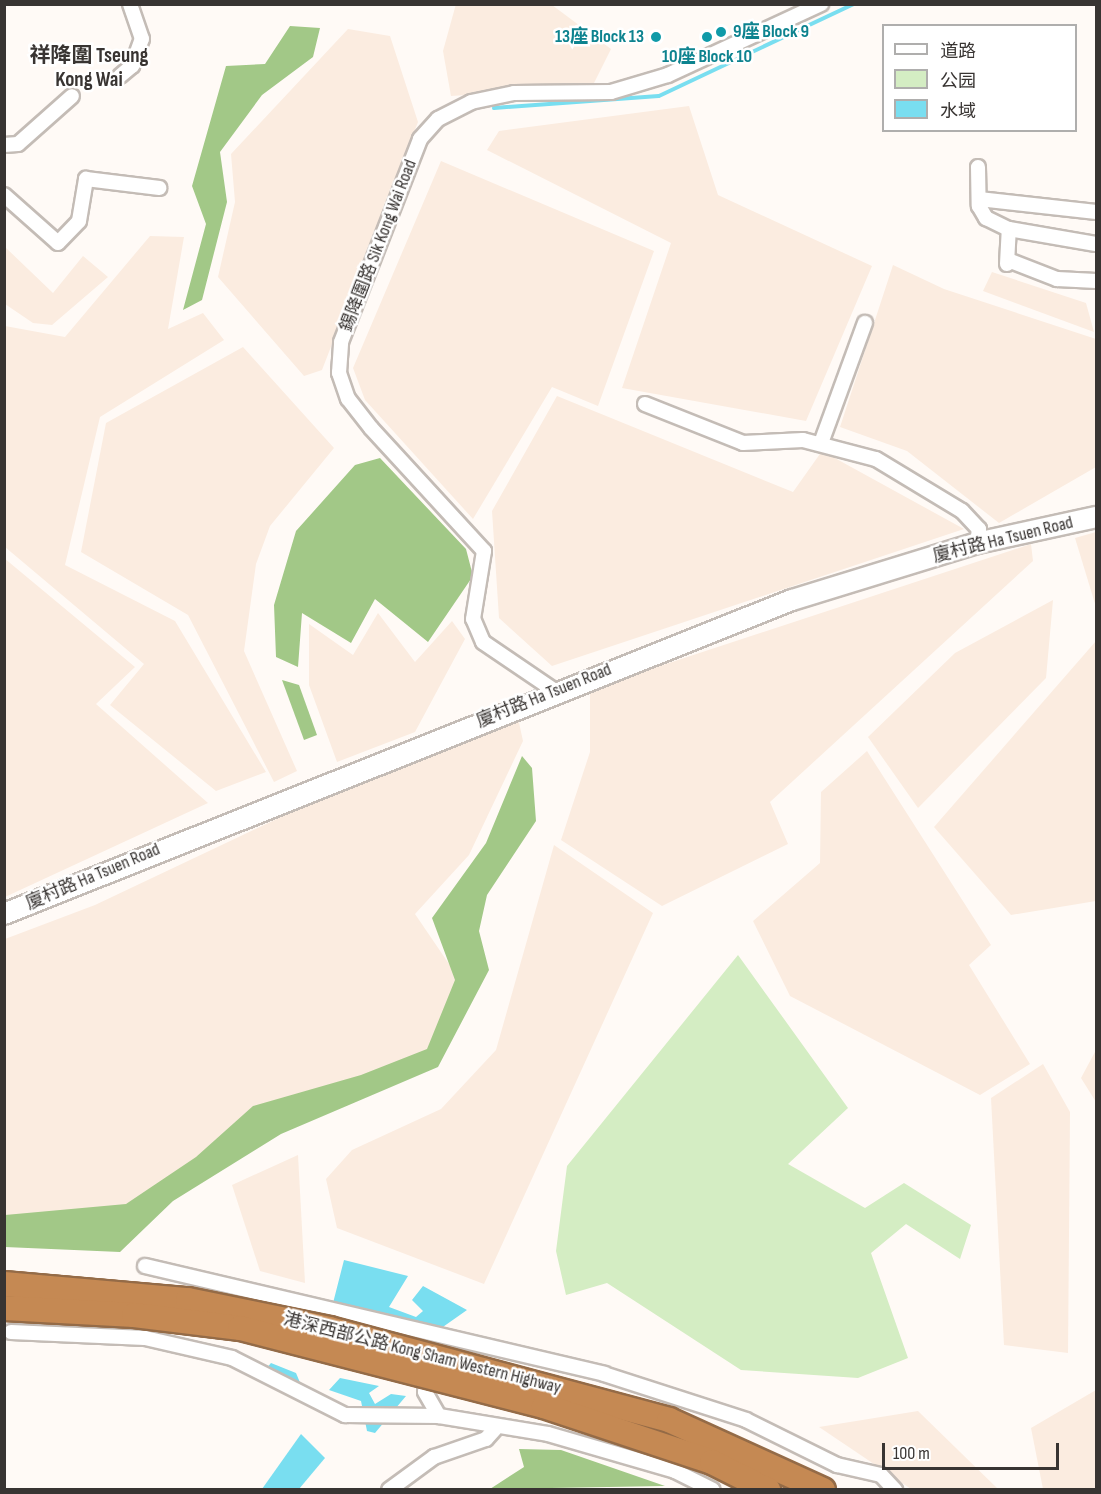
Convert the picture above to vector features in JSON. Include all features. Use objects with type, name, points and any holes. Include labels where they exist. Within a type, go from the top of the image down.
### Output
[{"type":"highway","name":"港深西部公路 Kong Sham Western Highway","points":[[4,1284],[189,1300],[330,1329],[669,1420],[823,1490]]},
{"type":"highway","name":"港深西部公路 Kong Sham Western Highway","points":[[4,1308],[134,1315],[240,1328],[544,1406],[712,1462],[768,1490]]},
{"type":"street","points":[[120,76],[132,66],[141,39],[130,4]]},
{"type":"street","name":"錫降圍路 Sik Kong Wai Road","points":[[555,691],[483,642],[473,619],[484,551],[371,428],[348,399],[339,373],[341,342],[416,149],[438,119],[471,102],[514,93],[611,92],[668,75],[821,4]]},
{"type":"street","points":[[4,145],[18,144],[72,96]]},
{"type":"street","points":[[978,167],[980,199],[986,218],[1009,229],[1096,244]]},
{"type":"street","points":[[4,195],[58,243],[72,235],[79,221],[86,179],[159,188]]},
{"type":"street","points":[[980,199],[1096,212]]},
{"type":"street","points":[[1009,229],[1008,262],[1057,279],[1096,281]]},
{"type":"street","points":[[821,443],[865,323]]},
{"type":"street","points":[[645,404],[743,443],[821,443],[876,459],[926,485],[979,528],[977,543]]},
{"type":"street","name":"廈村路 Ha Tsuen Road","points":[[4,914],[555,691],[792,600],[977,543],[1096,517]]},
{"type":"street","points":[[145,1266],[443,1339],[604,1374],[746,1420],[837,1465],[881,1475],[896,1490]]},
{"type":"street","points":[[11,1332],[146,1338],[232,1358],[345,1415],[439,1416],[495,1429],[548,1434],[675,1471],[713,1490]]},
{"type":"street","points":[[439,1416],[425,1392],[431,1361],[443,1339]]},
{"type":"street","points":[[389,1490],[434,1457],[486,1439],[495,1429]]},
{"type":"shaded area","points":[[456,4],[552,5],[611,49],[592,87],[451,96],[443,51]]},
{"type":"shaded area","points":[[348,29],[390,36],[418,122],[322,370],[304,376],[218,277],[235,202],[231,154]]},
{"type":"shaded area","points":[[689,106],[718,195],[872,266],[806,421],[622,388],[671,243],[487,150],[499,131]]},
{"type":"shaded area","points":[[441,161],[654,251],[598,406],[552,387],[473,519],[365,400],[353,368]]},
{"type":"shaded area","points":[[150,236],[184,237],[168,329],[203,313],[224,340],[100,417],[65,565],[175,621],[266,772],[216,791],[110,705],[144,664],[5,547],[5,326],[65,337]]},
{"type":"shaded area","points":[[4,246],[53,293],[83,256],[108,277],[52,325],[33,323],[5,304]]},
{"type":"shaded area","points":[[893,265],[944,289],[1096,339],[1096,467],[999,523],[907,451],[840,427]]},
{"type":"shaded area","points":[[992,272],[1086,303],[1094,332],[983,291]]},
{"type":"shaded area","points":[[243,347],[334,448],[270,526],[256,564],[244,651],[297,771],[274,782],[188,615],[81,552],[106,423]]},
{"type":"shaded area","points":[[557,396],[793,492],[822,451],[964,529],[552,666],[499,618],[492,511]]},
{"type":"shaded area","points":[[1096,532],[1096,607],[1075,538]]},
{"type":"shaded area","points":[[1031,544],[1033,561],[770,802],[788,844],[662,906],[561,840],[590,752],[590,689]]},
{"type":"shaded area","points":[[4,558],[135,667],[96,704],[208,803],[5,897]]},
{"type":"shaded area","points":[[1053,600],[1046,678],[918,808],[868,737],[955,653]]},
{"type":"shaded area","points":[[378,613],[415,662],[452,621],[465,639],[415,732],[337,762],[309,685],[309,624],[353,655]]},
{"type":"shaded area","points":[[1096,641],[1096,901],[1011,915],[934,827]]},
{"type":"shaded area","points":[[518,718],[523,741],[469,855],[415,914],[464,986],[424,1063],[292,1122],[121,1216],[5,1226],[5,939],[95,905],[304,806]]},
{"type":"shaded area","points":[[867,751],[991,945],[969,965],[1030,1064],[980,1095],[790,996],[753,921],[820,863],[821,792]]},
{"type":"shaded area","points":[[554,845],[653,913],[484,1284],[337,1228],[326,1179],[352,1150],[441,1109],[496,1050]]},
{"type":"shaded area","points":[[1096,1050],[1096,1102],[1081,1078]]},
{"type":"shaded area","points":[[1043,1064],[1070,1112],[1068,1353],[1004,1345],[991,1098]]},
{"type":"shaded area","points":[[298,1155],[305,1283],[260,1271],[232,1185]]},
{"type":"shaded area","points":[[1096,1390],[1096,1489],[1043,1489],[1031,1428]]},
{"type":"shaded area","points":[[918,1411],[998,1489],[911,1489],[819,1427]]},
{"type":"green space","points":[[290,26],[320,28],[313,57],[262,95],[220,152],[227,202],[202,300],[183,310],[206,224],[192,186],[226,66],[265,64]]},
{"type":"green space","points":[[380,458],[466,549],[473,576],[428,642],[375,599],[351,643],[302,613],[298,667],[276,657],[274,605],[296,531],[355,465]]},
{"type":"green space","points":[[282,680],[299,685],[317,735],[304,740]]},
{"type":"green space","points":[[522,756],[532,768],[536,821],[487,895],[479,931],[489,970],[438,1067],[281,1134],[173,1201],[120,1252],[5,1247],[5,1215],[126,1204],[196,1157],[253,1106],[361,1075],[427,1049],[455,980],[432,918],[486,843]]},
{"type":"green space","points":[[738,955],[848,1108],[788,1164],[865,1208],[904,1183],[971,1225],[960,1259],[906,1224],[871,1253],[908,1358],[858,1378],[741,1370],[607,1283],[566,1295],[556,1251],[567,1166]]},
{"type":"green space","points":[[519,1449],[561,1450],[665,1486],[490,1489],[524,1467]]},
{"type":"water","points":[[344,1260],[408,1276],[389,1307],[416,1317],[423,1311],[412,1300],[423,1286],[467,1310],[440,1329],[332,1307]]},
{"type":"water","points":[[271,1363],[296,1373],[301,1385],[285,1393],[266,1383],[265,1370]]},
{"type":"water","points":[[340,1378],[379,1386],[369,1393],[375,1404],[391,1394],[406,1396],[375,1433],[367,1431],[361,1401],[329,1390]]},
{"type":"water","points":[[301,1434],[325,1458],[299,1489],[262,1489]]},
{"type":"waterway","points":[[494,108],[659,96],[854,4]]},
{"type":"place","name":"9座 Block 9","points":[[721,32]]},
{"type":"place","name":"13座 Block 13","points":[[656,37]]},
{"type":"place","name":"10座 Block 10","points":[[707,37]]},
{"type":"district","name":"祥降圍 Tseung Kong Wai","points":[[89,68]]}]
